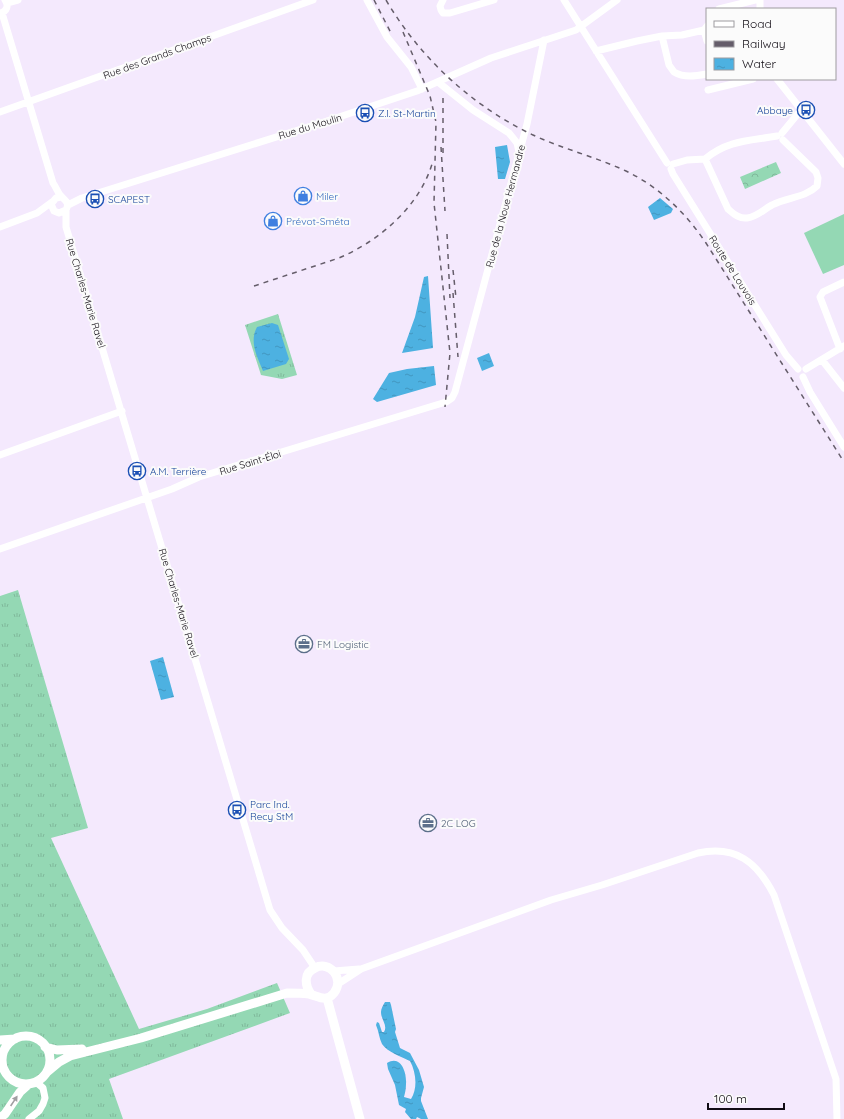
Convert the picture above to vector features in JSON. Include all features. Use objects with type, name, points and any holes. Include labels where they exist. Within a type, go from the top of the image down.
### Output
[{"type":"main road","points":[[0,1118],[5,1114],[20,1092],[42,1078],[59,1062],[70,1056],[142,1038],[287,993],[299,992],[311,994],[316,997],[327,998],[334,992],[338,984],[334,971],[325,966],[315,968],[309,973],[306,981],[308,990],[311,994]]},
{"type":"main road","points":[[287,993],[306,981]]},
{"type":"main road","points":[[327,998],[360,1119]]},
{"type":"main road","points":[[0,1040],[29,1037],[38,1040],[45,1047],[50,1059],[47,1072]]},
{"type":"main road","points":[[15,1039],[2,1053],[3,1072],[16,1082],[25,1084],[33,1083]]},
{"type":"main road","points":[[45,1047],[57,1050],[68,1050],[110,1045]]},
{"type":"street","points":[[18,0],[6,2],[7,8],[1,13],[53,183],[62,198],[68,202],[62,210],[52,207],[53,183]]},
{"type":"street","name":"Rue des Grands Champs","points":[[0,112],[313,0]]},
{"type":"street","points":[[367,0],[387,37],[411,67],[422,88]]},
{"type":"street","points":[[443,0],[440,6],[441,10],[450,13],[494,0]]},
{"type":"street","name":"Route de Louvois","points":[[564,0],[670,165],[673,174],[765,321],[792,363],[798,369]]},
{"type":"street","name":"Rue du Moulin","points":[[0,227],[37,214],[62,210],[82,198],[324,122],[422,88],[491,58],[581,27],[617,0]]},
{"type":"street","points":[[723,8],[755,0]]},
{"type":"street","points":[[596,51],[662,36],[682,35],[706,28]]},
{"type":"street","points":[[662,36],[669,65],[674,72],[677,74],[690,76],[706,74]]},
{"type":"street","name":"Rue de la Noue Hermandre","points":[[462,371],[527,124],[544,40]]},
{"type":"street","points":[[708,90],[749,80]]},
{"type":"street","points":[[779,80],[844,164]]},
{"type":"street","points":[[438,82],[473,110],[509,133],[517,143],[519,156]]},
{"type":"street","points":[[670,165],[687,160],[705,159],[711,153],[738,142],[781,136],[802,110]]},
{"type":"street","points":[[705,159],[728,209],[734,215],[741,218],[749,218],[771,205],[785,199],[808,193],[818,186],[816,172],[781,136]]},
{"type":"street","name":"Rue du Moulin","points":[[37,214],[53,201],[62,198],[82,198]]},
{"type":"street","name":"Rue Charles-Marie Ravel","points":[[62,210],[270,910],[282,928],[303,950],[315,968]]},
{"type":"street","points":[[844,282],[823,292],[820,297],[842,348],[806,369],[802,367],[798,369],[797,372],[800,377],[803,377],[810,392],[844,447]]},
{"type":"street","points":[[822,360],[844,388]]},
{"type":"street","points":[[803,377],[807,374],[806,369]]},
{"type":"street","name":"Rue Saint-Éloi","points":[[0,549],[172,489],[199,477],[446,402],[454,395],[462,371]]},
{"type":"street","points":[[0,455],[122,411]]},
{"type":"street","points":[[338,984],[361,969],[551,900],[706,851],[720,850],[733,853],[744,858],[759,870],[774,895],[836,1079],[837,1119]]},
{"type":"street","points":[[334,971],[361,969]]},
{"type":"street","points":[[28,1119],[39,1111],[44,1104],[43,1088],[33,1083]]},
{"type":"green space","points":[[776,162],[781,173],[745,189],[740,177]]},
{"type":"green space","points":[[844,214],[844,265],[823,274],[804,233]]},
{"type":"green space","points":[[278,314],[297,375],[282,379],[261,375],[245,325]]},
{"type":"green space","points":[[18,590],[88,828],[51,838],[139,1029],[207,1009],[277,983],[290,1013],[109,1079],[123,1119],[0,1119],[0,596]]},
{"type":"water","points":[[507,145],[510,162],[505,179],[498,179],[495,147]]},
{"type":"water","points":[[660,198],[673,209],[671,213],[654,220],[648,207]]},
{"type":"water","points":[[428,276],[433,348],[402,353],[415,317],[424,277]]},
{"type":"water","points":[[272,323],[278,325],[289,359],[286,364],[263,371],[256,354],[254,338],[257,327]]},
{"type":"water","points":[[489,353],[494,366],[482,371],[477,358]]},
{"type":"water","points":[[434,366],[436,385],[377,402],[373,399],[389,373]]},
{"type":"water","points":[[163,657],[174,697],[161,700],[150,661]]},
{"type":"water","points":[[385,1002],[390,1002],[391,1005],[396,1029],[395,1032],[400,1048],[410,1053],[419,1070],[424,1087],[421,1101],[428,1119],[421,1119],[417,1117],[416,1119],[411,1119],[405,1112],[406,1109],[399,1105],[395,1085],[387,1063],[396,1061],[404,1070],[406,1088],[404,1097],[411,1099],[413,1095],[415,1090],[415,1075],[410,1061],[387,1049],[381,1042],[376,1025],[377,1022],[379,1023],[382,1032],[384,1032],[385,1025],[381,1012]]},
{"type":"railway","points":[[374,0],[391,33]]},
{"type":"railway","points":[[386,0],[400,21],[431,61],[469,95],[489,110],[533,135],[556,145],[603,161],[638,177],[670,201],[680,211],[706,243],[844,462]]},
{"type":"railway","points":[[403,32],[430,96],[436,122],[434,203],[450,353],[445,407]]},
{"type":"railway","points":[[443,97],[443,153]]},
{"type":"railway","points":[[441,147],[445,211]]},
{"type":"railway","points":[[254,286],[339,258],[369,242],[396,221],[407,208],[418,194],[426,180],[432,164]]},
{"type":"railway","points":[[447,234],[450,298]]},
{"type":"railway","points":[[453,270],[456,298]]},
{"type":"railway","points":[[453,293],[458,357]]},
{"type":"place","name":"Abbaye","points":[[806,110]]},
{"type":"place","name":"Z.I. St-Martin","points":[[365,113]]},
{"type":"place","name":"Miler","points":[[303,196]]},
{"type":"place","name":"SCAPEST","points":[[95,199]]},
{"type":"place","name":"Prévot-Sméta","points":[[273,221]]},
{"type":"place","name":"A.M. Terrière","points":[[137,471]]},
{"type":"place","name":"FM Logistic","points":[[304,644]]},
{"type":"place","name":"Parc Ind. Recy StM","points":[[237,810]]},
{"type":"place","name":"2C LOG","points":[[428,823]]}]
